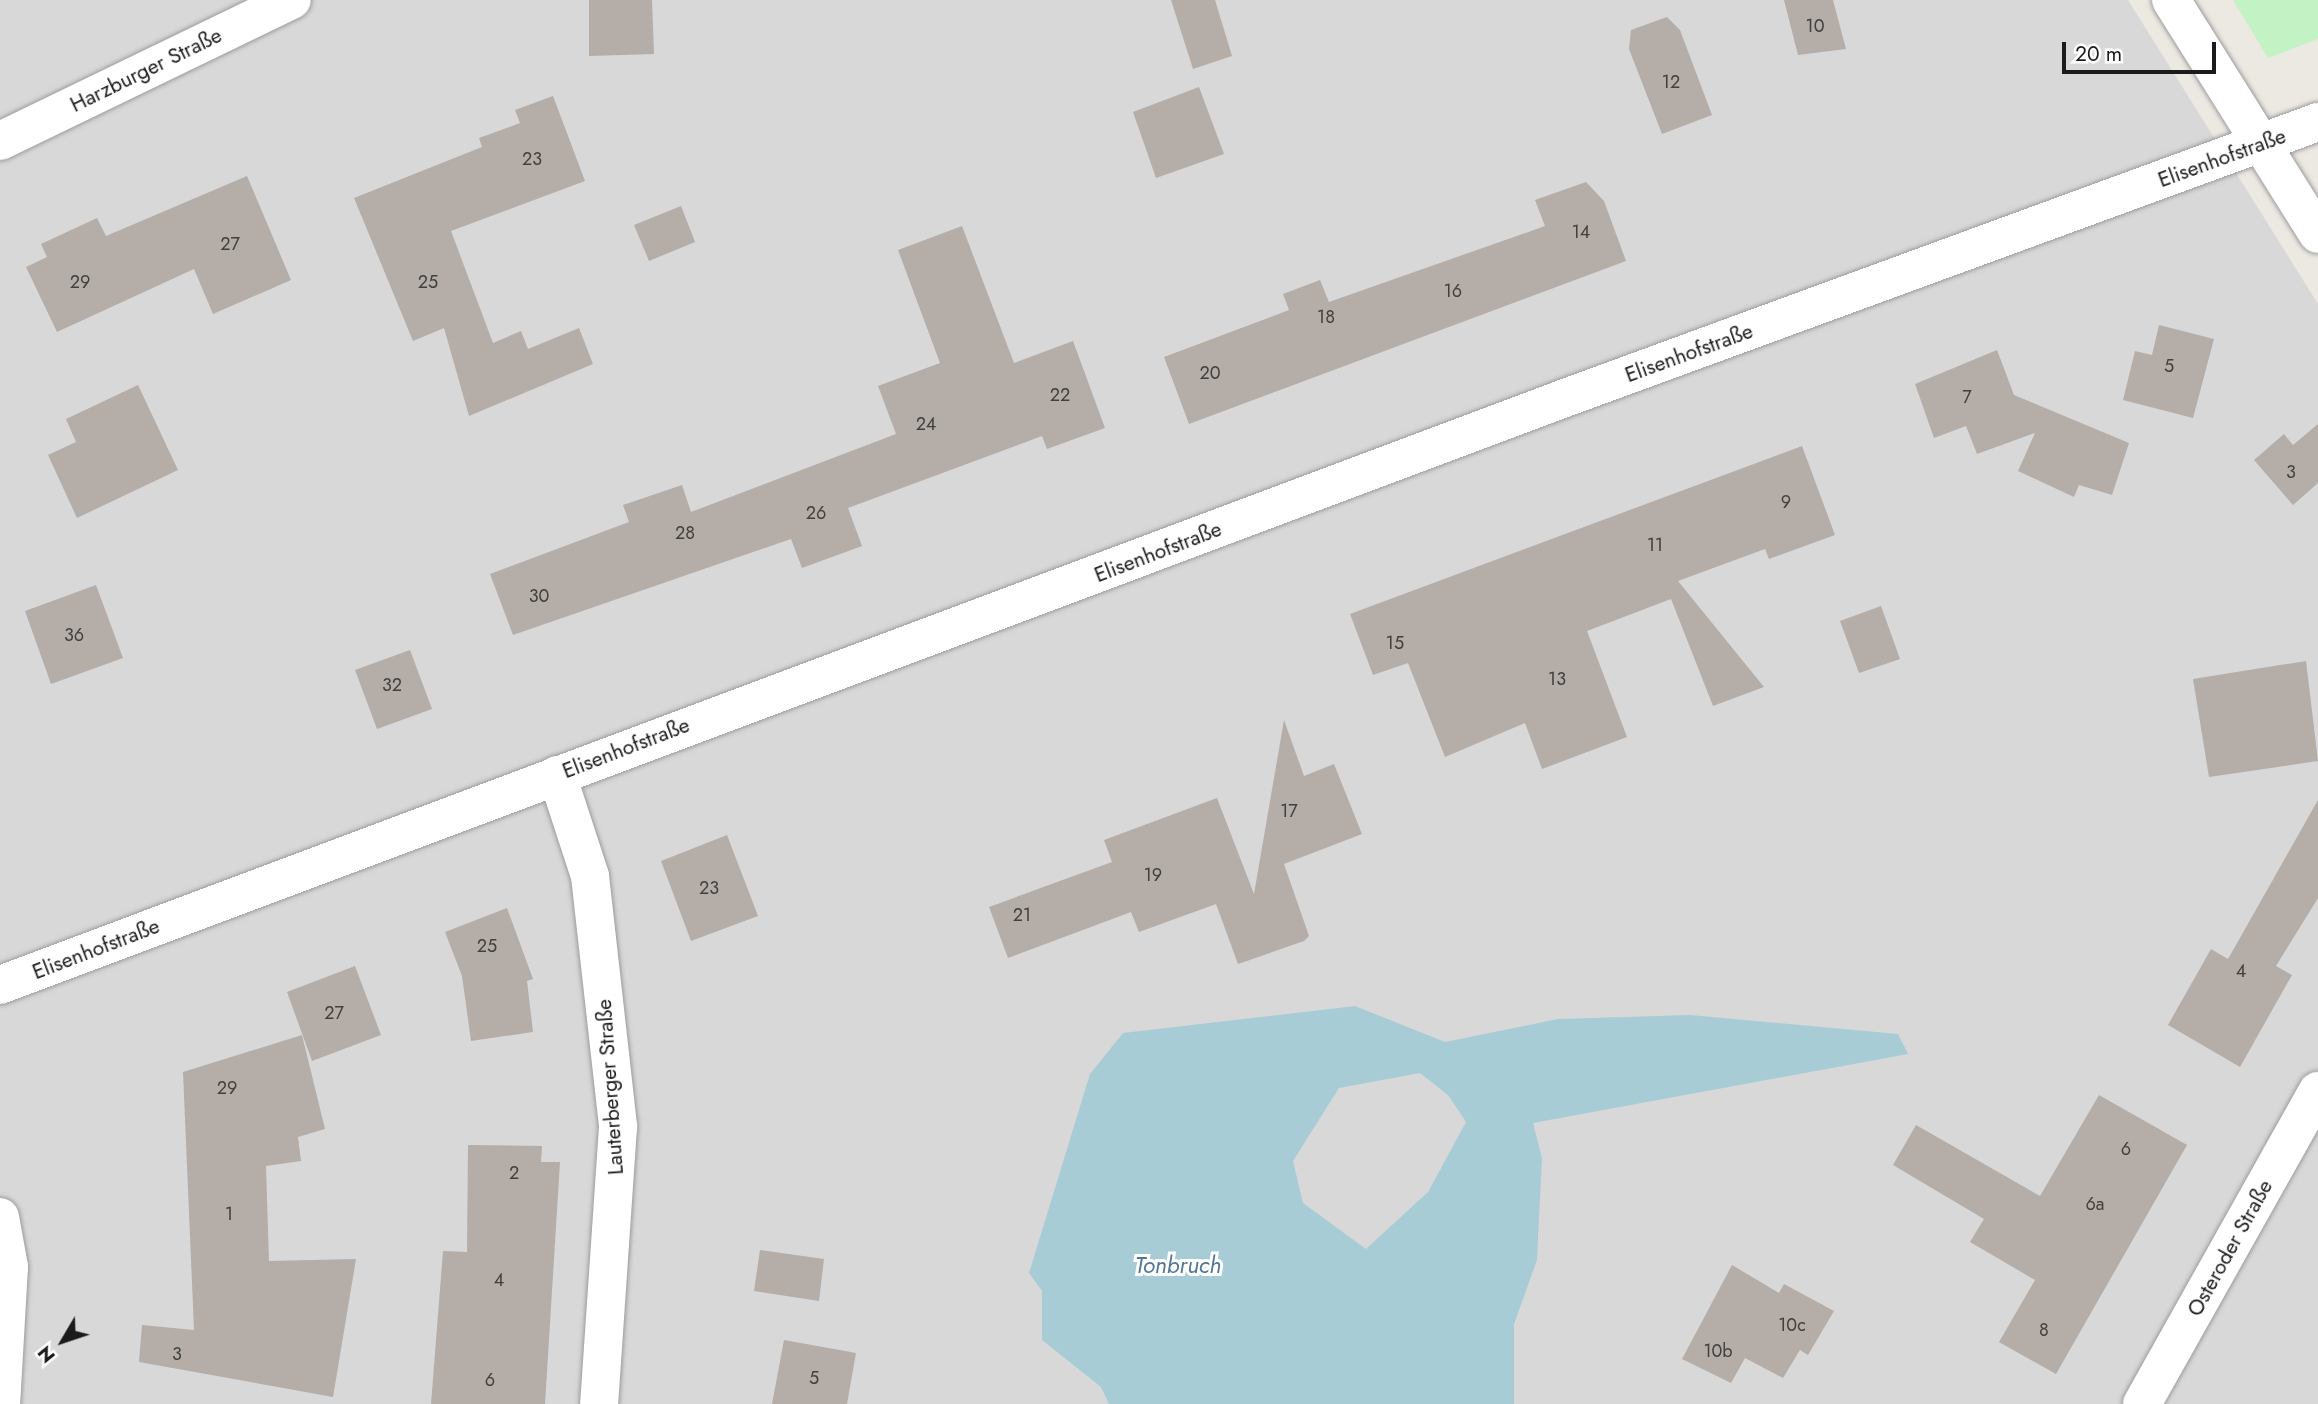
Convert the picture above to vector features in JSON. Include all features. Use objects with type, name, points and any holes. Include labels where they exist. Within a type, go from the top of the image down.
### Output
[{"type":"street","name":"Harzburger Straße","points":[[0,141],[292,0]]},
{"type":"street","points":[[2171,0],[2258,144],[2318,234]]},
{"type":"street","name":"Elisenhofstraße","points":[[0,985],[557,775],[2318,122]]},
{"type":"street","name":"Lauterberger Straße","points":[[557,775],[590,876],[618,1127],[599,1404]]},
{"type":"street","name":"Osteroder Straße","points":[[2142,1404],[2318,1091]]},
{"type":"street","points":[[0,1217],[9,1267],[1,1404]]},
{"type":"shaded area","points":[[0,0],[2128,0],[2318,304],[2318,1404],[0,1404]]},
{"type":"green space","points":[[2233,0],[2318,0],[2318,39],[2268,58]]},
{"type":"water","name":"Tonbruch","points":[[1355,1006],[1445,1042],[1558,1019],[1690,1015],[1898,1034],[1908,1054],[1533,1123],[1542,1158],[1537,1260],[1514,1324],[1514,1404],[1109,1404],[1101,1387],[1042,1340],[1042,1291],[1029,1273],[1090,1074],[1123,1033]],"holes":[[[1420,1073],[1448,1095],[1466,1122],[1428,1192],[1366,1249],[1303,1203],[1293,1161],[1339,1088]]]},
{"type":"building","points":[[589,0],[652,0],[654,54],[589,56]]},
{"type":"building","points":[[1171,0],[1215,0],[1232,56],[1193,69]]},
{"type":"building","points":[[1784,0],[1833,0],[1846,49],[1798,55]]},
{"type":"building","points":[[1667,17],[1680,30],[1712,115],[1662,134],[1629,49],[1631,30]]},
{"type":"building","points":[[1199,87],[1224,154],[1156,178],[1133,112]]},
{"type":"building","points":[[553,96],[585,181],[451,231],[493,343],[521,331],[528,349],[579,328],[593,364],[469,416],[444,328],[413,341],[354,198],[482,147],[479,138],[520,123],[515,110]]},
{"type":"building","points":[[247,176],[291,280],[213,314],[194,269],[57,332],[26,267],[47,257],[41,244],[97,218],[106,236]]},
{"type":"building","points":[[1586,182],[1604,201],[1626,261],[1189,424],[1164,357],[1289,310],[1283,294],[1320,280],[1329,302],[1545,226],[1535,200]]},
{"type":"building","points":[[681,206],[695,242],[649,261],[634,225]]},
{"type":"building","points":[[962,226],[1014,363],[1073,341],[1105,428],[1047,449],[1042,436],[848,508],[862,546],[802,568],[791,539],[513,635],[490,574],[629,522],[623,505],[682,485],[691,512],[896,434],[878,386],[940,363],[898,250]]},
{"type":"building","points":[[2159,325],[2214,339],[2193,418],[2123,400],[2135,351],[2152,355]]},
{"type":"building","points":[[1997,350],[2014,395],[2129,443],[2112,495],[2079,485],[2074,497],[2018,471],[2035,433],[1977,454],[1966,426],[1934,438],[1915,384]]},
{"type":"building","points":[[138,385],[178,470],[77,518],[48,455],[76,442],[66,419]]},
{"type":"building","points":[[2318,424],[2318,483],[2293,505],[2254,460],[2284,434],[2293,445]]},
{"type":"building","points":[[1802,446],[1835,535],[1769,559],[1765,549],[1678,581],[1764,687],[1713,706],[1671,599],[1587,631],[1627,737],[1542,769],[1525,723],[1445,757],[1408,663],[1373,675],[1350,614]]},
{"type":"building","points":[[96,585],[123,658],[51,684],[25,611]]},
{"type":"building","points":[[1881,606],[1900,659],[1859,673],[1840,621]]},
{"type":"building","points":[[410,650],[432,709],[377,729],[355,670]]},
{"type":"building","points":[[2306,661],[2318,761],[2209,777],[2193,679]]},
{"type":"building","points":[[1284,720],[1304,776],[1334,764],[1362,834],[1284,864],[1309,936],[1304,941],[1238,964],[1216,904],[1139,932],[1131,912],[1008,958],[989,907],[1112,862],[1104,840],[1217,798],[1254,894]]},
{"type":"building","points":[[2318,800],[2318,898],[2276,966],[2292,975],[2240,1067],[2168,1025],[2211,949],[2228,959]]},
{"type":"building","points":[[727,835],[758,916],[691,941],[661,861]]},
{"type":"building","points":[[507,908],[533,979],[527,981],[533,1032],[471,1041],[462,976],[445,932]]},
{"type":"building","points":[[355,966],[381,1035],[312,1061],[287,992]]},
{"type":"building","points":[[302,1035],[325,1129],[298,1137],[301,1161],[266,1166],[269,1261],[356,1259],[333,1397],[139,1362],[142,1325],[194,1330],[183,1072]]},
{"type":"building","points":[[2099,1095],[2187,1145],[2056,1374],[1999,1342],[2035,1280],[1970,1242],[1984,1219],[1893,1165],[1916,1125],[2040,1196]]},
{"type":"building","points":[[468,1145],[542,1146],[541,1162],[560,1162],[545,1404],[431,1404],[443,1251],[467,1252]]},
{"type":"building","points":[[760,1250],[824,1259],[819,1301],[754,1291]]},
{"type":"building","points":[[1732,1265],[1779,1293],[1784,1284],[1834,1311],[1808,1355],[1800,1350],[1783,1378],[1745,1358],[1731,1383],[1682,1359]]},
{"type":"building","points":[[784,1340],[856,1353],[847,1404],[772,1404]]}]
